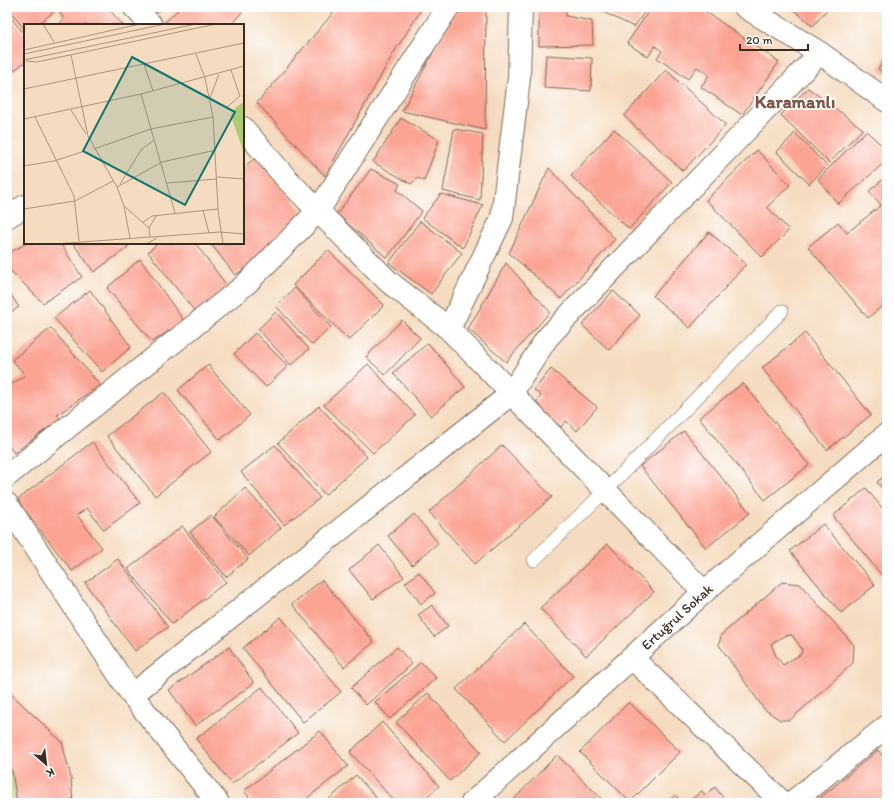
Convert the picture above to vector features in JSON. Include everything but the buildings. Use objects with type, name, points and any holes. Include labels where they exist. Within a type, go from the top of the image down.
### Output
[{"type":"street","points":[[134,7],[150,24]]},
{"type":"street","points":[[7,476],[246,284],[318,211],[448,7]]},
{"type":"street","points":[[449,329],[502,218],[519,78],[520,7]]},
{"type":"street","points":[[745,7],[820,53],[887,101]]},
{"type":"street","points":[[132,695],[511,394],[546,338],[820,53]]},
{"type":"street","points":[[244,129],[286,178],[318,211],[389,282],[449,329],[704,592]]},
{"type":"street","points":[[7,217],[24,207]]},
{"type":"street","name":"Ertuğrul Sokak","points":[[472,803],[704,592],[887,434]]},
{"type":"street","points":[[7,504],[132,695],[213,799]]},
{"type":"street","points":[[632,658],[783,803]]},
{"type":"street","points":[[791,803],[887,726]]},
{"type":"lane","points":[[534,560],[605,491],[782,311]]},
{"type":"green space","points":[[7,766],[12,771],[17,803],[7,803]]},
{"type":"district","name":"Karamanlı","points":[[795,102]]}]
